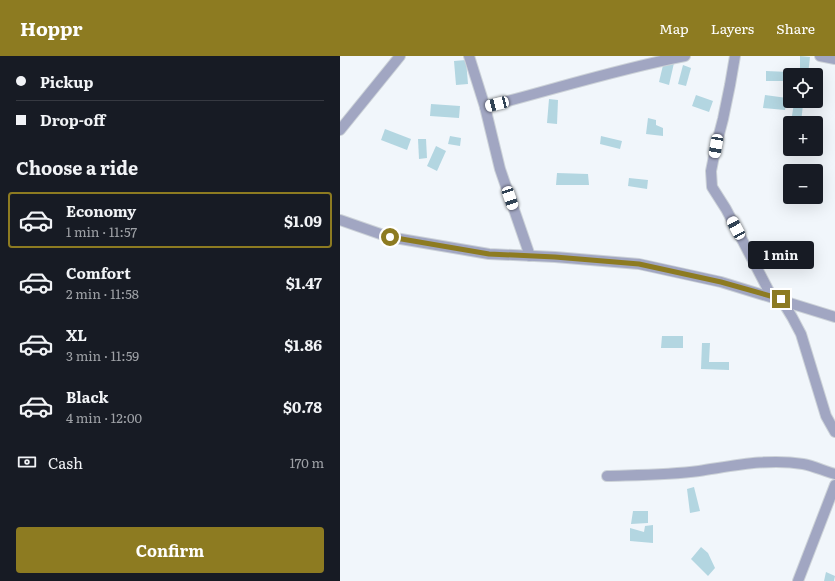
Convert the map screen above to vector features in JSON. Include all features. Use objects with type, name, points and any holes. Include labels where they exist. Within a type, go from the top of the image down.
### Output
[{"type":"street","points":[[340,130],[400,56]]},
{"type":"street","points":[[470,56],[485,107],[500,169],[530,256]]},
{"type":"street","points":[[485,107],[608,74],[685,56]]},
{"type":"street","points":[[735,56],[729,92],[711,171],[712,187],[776,298],[792,317],[800,334],[826,416],[835,432]]},
{"type":"street","points":[[820,56],[835,59]]},
{"type":"street","points":[[340,220],[390,237],[489,254],[555,257],[639,264],[721,282],[835,317]]},
{"type":"street","points":[[607,476],[662,474],[699,471],[756,463],[782,462],[803,464],[835,474]]},
{"type":"street","points":[[798,581],[835,485]]},
{"type":"building","points":[[800,56],[810,57],[809,68],[800,68]]},
{"type":"building","points":[[466,60],[468,84],[456,85],[454,61]]},
{"type":"building","points":[[664,61],[674,63],[669,85],[659,82]]},
{"type":"building","points":[[683,65],[691,68],[686,86],[678,84]]},
{"type":"building","points":[[766,71],[783,72],[783,81],[766,81]]},
{"type":"building","points":[[696,95],[713,101],[709,112],[692,106]]},
{"type":"building","points":[[765,95],[783,97],[783,108],[785,108],[785,110],[763,108]]},
{"type":"building","points":[[549,99],[558,100],[557,124],[547,123]]},
{"type":"building","points":[[431,104],[460,106],[459,118],[430,116]]},
{"type":"building","points":[[793,108],[803,108],[802,116],[792,116]]},
{"type":"building","points":[[648,118],[656,120],[656,125],[663,128],[663,136],[646,134]]},
{"type":"building","points":[[385,129],[411,139],[407,150],[381,140]]},
{"type":"building","points":[[450,136],[461,138],[460,146],[448,144]]},
{"type":"building","points":[[601,136],[622,141],[620,149],[600,144]]},
{"type":"building","points":[[418,139],[426,139],[427,158],[419,159]]},
{"type":"building","points":[[436,146],[446,151],[437,171],[427,166]]},
{"type":"building","points":[[557,173],[588,174],[589,185],[556,185]]},
{"type":"building","points":[[629,178],[648,180],[647,189],[628,186]]},
{"type":"building","points":[[662,336],[683,336],[683,348],[661,348]]},
{"type":"building","points":[[702,343],[710,343],[709,362],[729,362],[729,370],[701,369]]},
{"type":"building","points":[[694,487],[700,511],[690,513],[687,489]]},
{"type":"building","points":[[633,511],[648,511],[648,523],[631,524]]},
{"type":"building","points":[[653,525],[653,543],[630,541],[630,528],[644,532],[645,526]]},
{"type":"building","points":[[701,547],[708,553],[715,568],[708,576],[691,559]]},
{"type":"building","points":[[826,572],[835,576],[834,581],[824,581]]},
{"type":"route","points":[[390,237],[489,254],[555,257],[639,264],[721,282],[781,299]]}]
